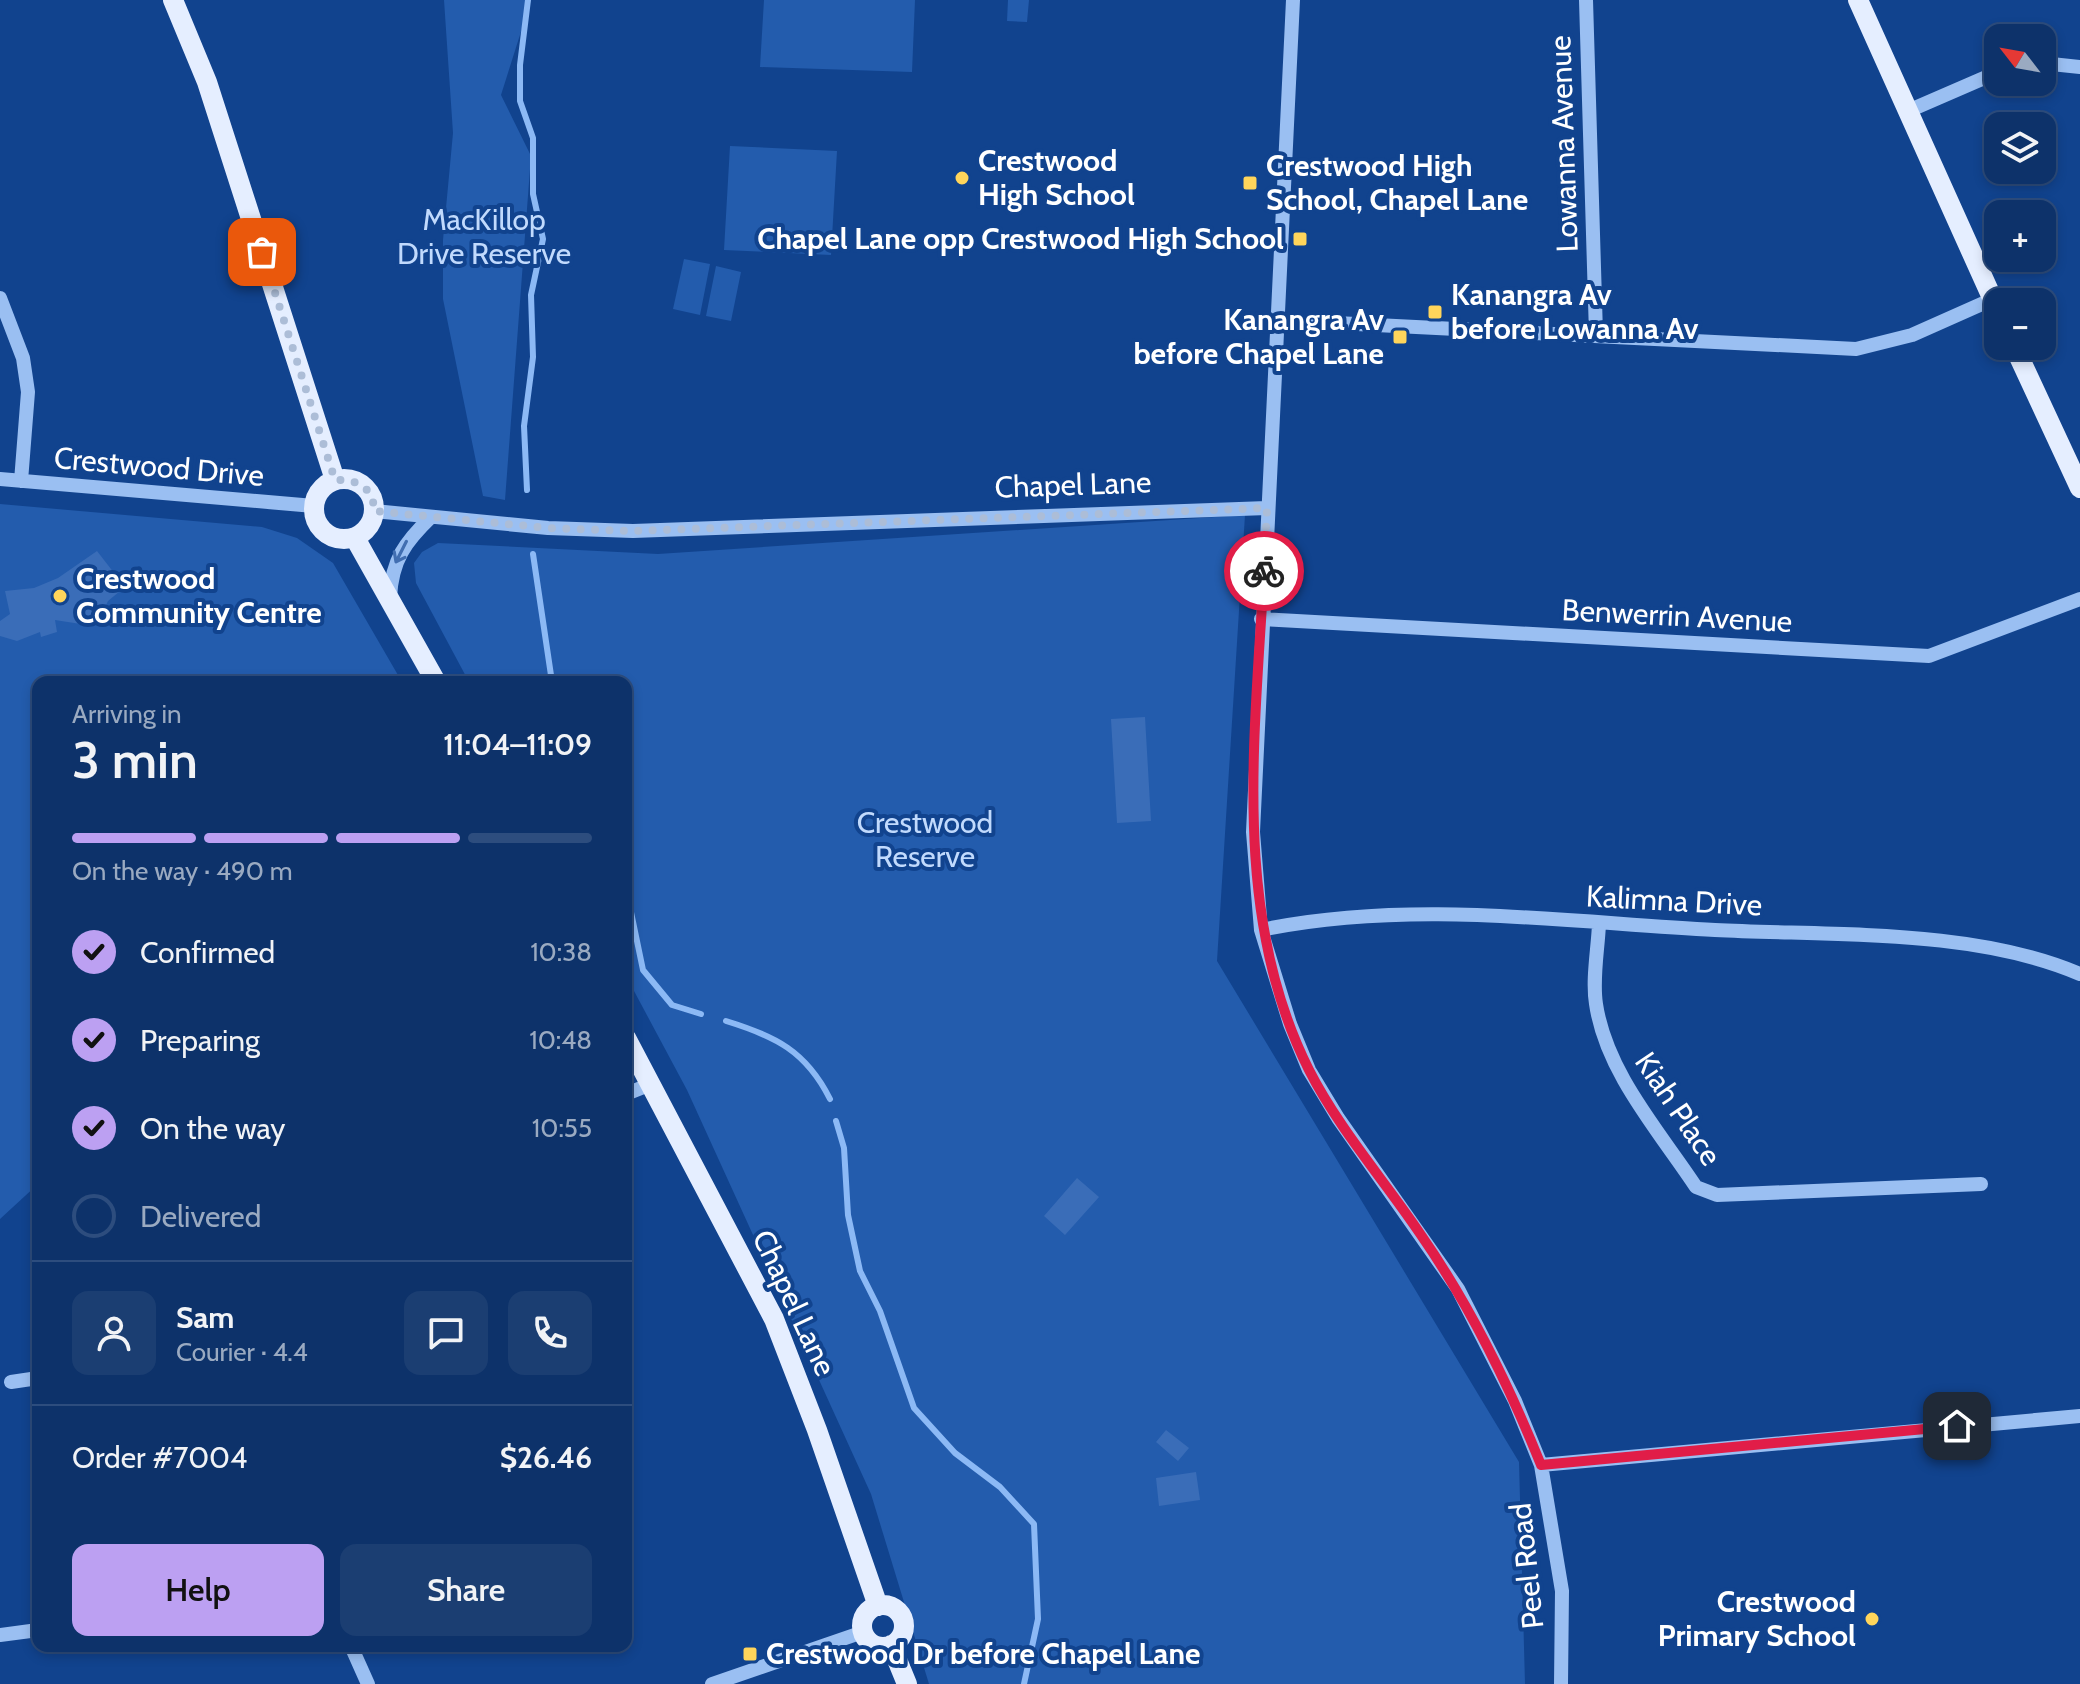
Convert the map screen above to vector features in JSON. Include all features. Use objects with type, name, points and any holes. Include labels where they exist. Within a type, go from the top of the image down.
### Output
[{"type":"main road","points":[[173,0],[207,82],[335,480]]},
{"type":"main road","points":[[1858,0],[1987,288]]},
{"type":"main road","points":[[2021,360],[2080,488]]},
{"type":"main road","points":[[335,480],[349,480],[364,487],[374,502],[374,511],[369,526],[355,538],[345,540],[326,533],[315,518],[314,506],[318,494],[335,480]]},
{"type":"main road","points":[[355,538],[433,676]]},
{"type":"main road","name":"Chapel Lane","points":[[632,1049],[774,1319],[817,1430],[878,1606]]},
{"type":"main road","points":[[878,1606],[895,1609],[903,1619],[903,1633],[891,1645],[874,1645],[863,1632],[865,1616],[878,1606]]},
{"type":"main road","points":[[891,1645],[907,1684]]},
{"type":"street","points":[[1267,508],[1293,0]]},
{"type":"street","name":"Lowanna Avenue","points":[[1586,0],[1596,334]]},
{"type":"street","points":[[2056,64],[2080,67]]},
{"type":"street","points":[[1908,111],[1984,78]]},
{"type":"street","points":[[0,298],[23,358],[28,392],[21,481]]},
{"type":"street","points":[[1276,320],[1856,349],[1912,335],[1984,309]]},
{"type":"street","name":"Crestwood Drive","points":[[0,479],[314,506]]},
{"type":"street","name":"Chapel Lane","points":[[374,511],[633,531],[1267,508]]},
{"type":"street","name":"Peel Road","points":[[1267,508],[1253,832],[1261,930],[1290,1024],[1309,1070],[1338,1118],[1458,1289],[1515,1401],[1541,1465],[1562,1591],[1561,1684]]},
{"type":"street","points":[[390,597],[396,560],[404,543],[431,517]]},
{"type":"street","name":"Benwerrin Avenue","points":[[1261,619],[1929,656],[2080,599]]},
{"type":"street","name":"Kalimna Drive","points":[[1261,930],[1319,918],[1377,914],[1960,942],[2050,961],[2080,974]]},
{"type":"street","name":"Kiah Place","points":[[1599,924],[1595,1000],[1601,1032],[1614,1062],[1696,1187],[1717,1195],[1981,1184]]},
{"type":"street","points":[[632,1092],[651,1084]]},
{"type":"street","points":[[11,1382],[32,1379]]},
{"type":"street","points":[[1541,1465],[2080,1416]]},
{"type":"street","points":[[0,1635],[32,1631]]},
{"type":"street","points":[[712,1684],[863,1632]]},
{"type":"street","points":[[354,1652],[368,1684]]},
{"type":"green space","name":"MacKillop Drive Reserve","points":[[444,0],[531,0],[501,95],[531,156],[505,500],[483,496],[443,299],[443,240],[453,133]]},
{"type":"green space","points":[[764,0],[915,0],[912,72],[760,67]]},
{"type":"green space","points":[[1008,0],[1029,0],[1027,22],[1007,21]]},
{"type":"green space","points":[[730,146],[837,151],[831,255],[724,250]]},
{"type":"green space","points":[[684,259],[710,264],[700,315],[673,309]]},
{"type":"green space","points":[[716,266],[741,272],[731,321],[706,316]]},
{"type":"green space","points":[[0,504],[262,527],[297,538],[333,563],[399,676],[32,676],[32,1190],[0,1219]]},
{"type":"green space","name":"Crestwood Reserve","points":[[1245,515],[1217,961],[1519,1462],[1525,1684],[929,1684],[871,1494],[687,1090],[632,987],[632,676],[466,676],[416,583],[414,563],[422,552],[438,543],[658,554]]},
{"type":"building","name":"Crestwood Community Centre","points":[[97,551],[125,587],[108,601],[100,618],[87,625],[55,620],[57,632],[41,637],[40,632],[17,641],[0,636],[0,621],[10,614],[5,591],[34,588],[58,578]]},
{"type":"building","points":[[1145,717],[1151,821],[1117,823],[1111,719]]},
{"type":"building","points":[[1077,1178],[1099,1197],[1065,1235],[1044,1216]]},
{"type":"building","points":[[1166,1430],[1189,1448],[1178,1461],[1156,1442]]},
{"type":"building","points":[[1196,1472],[1200,1500],[1159,1506],[1156,1478]]},
{"type":"waterway","points":[[527,490],[524,426],[533,357],[531,295],[543,239],[533,194],[533,138],[520,101],[520,65],[528,0]]},
{"type":"waterway","points":[[533,554],[551,676]]},
{"type":"waterway","points":[[632,917],[643,970],[672,1005],[701,1014]]},
{"type":"waterway","points":[[726,1021],[760,1033],[787,1048],[811,1069],[830,1099]]},
{"type":"waterway","points":[[836,1121],[844,1148],[848,1215],[860,1271],[880,1311],[914,1408],[955,1453],[1000,1487],[1034,1524],[1038,1619],[1024,1684]]},
{"type":"way so far","points":[[262,252],[335,480],[359,483],[371,494],[374,511],[548,528],[633,531],[1267,508],[1264,571]]},
{"type":"place","name":"Crestwood High School","points":[[962,178]]},
{"type":"place","name":"Crestwood High School, Chapel Lane","points":[[1250,183]]},
{"type":"place","name":"Chapel Lane opp Crestwood High School","points":[[1300,239]]},
{"type":"place","name":"Kanangra Av before Lowanna Av","points":[[1435,312]]},
{"type":"place","name":"Kanangra Av before Chapel Lane","points":[[1400,337]]},
{"type":"place","name":"Crestwood Community Centre","points":[[60,596]]},
{"type":"place","name":"Crestwood Primary School","points":[[1872,1619]]},
{"type":"place","name":"Crestwood Dr before Chapel Lane","points":[[750,1654]]},
{"type":"route","points":[[1264,571],[1253,832],[1261,930],[1274,977],[1309,1070],[1338,1118],[1458,1289],[1488,1343],[1541,1465],[1957,1426]]}]
